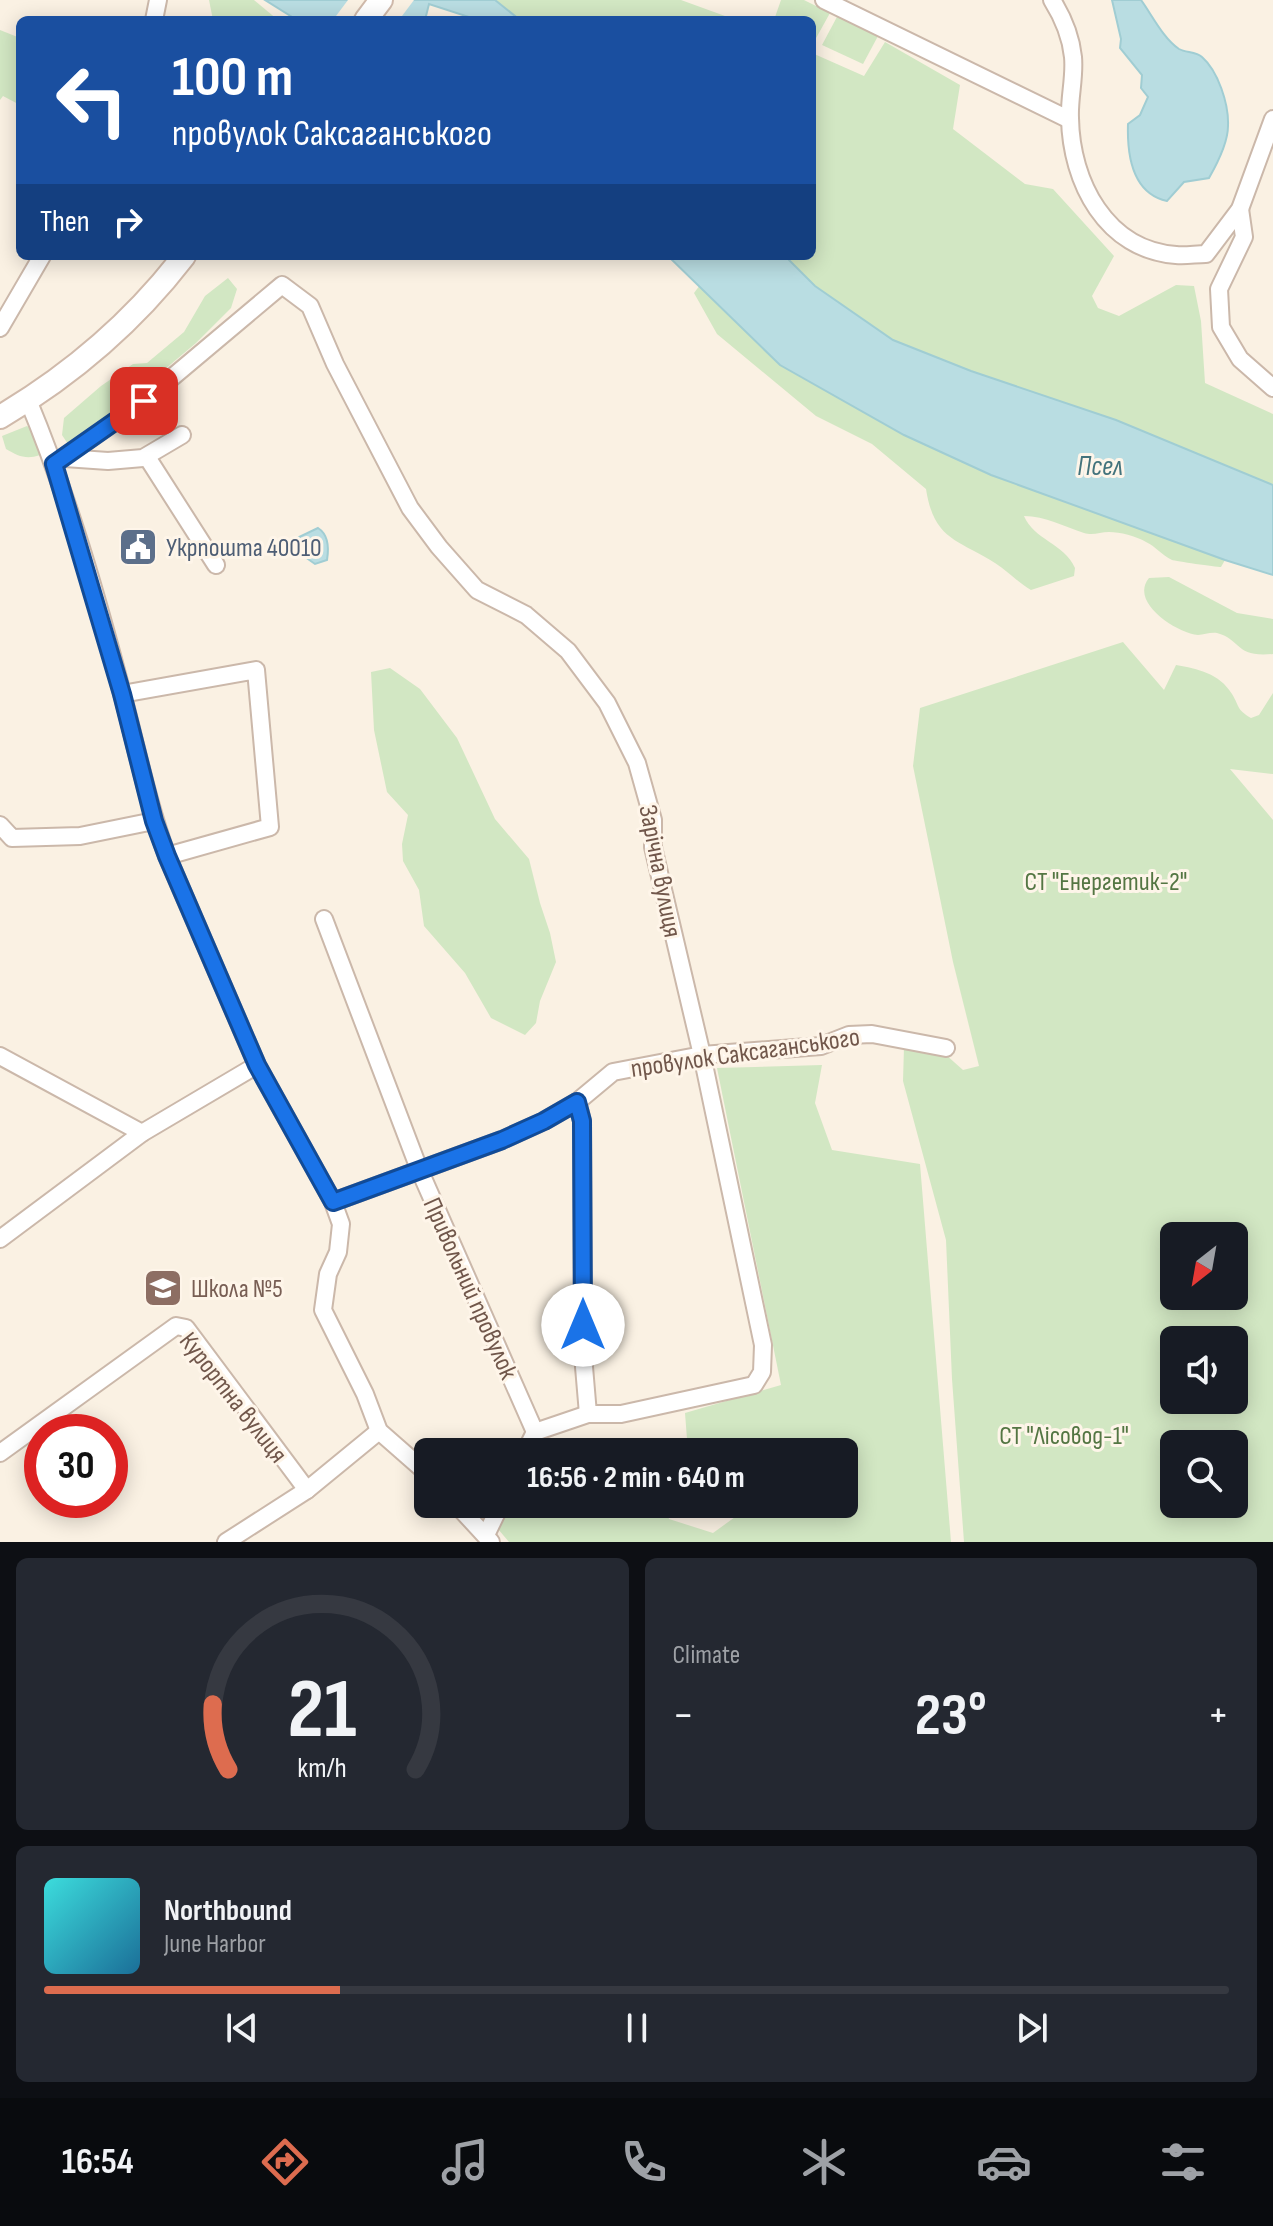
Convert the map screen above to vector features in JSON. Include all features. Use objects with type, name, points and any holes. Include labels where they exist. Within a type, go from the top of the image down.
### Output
[{"type":"main road","points":[[0,416],[28,400],[97,349],[157,291],[181,260]]},
{"type":"street","points":[[824,0],[1070,120]]},
{"type":"street","points":[[1052,0],[1062,16],[1073,57],[1070,120],[1080,179],[1099,216],[1135,244],[1174,255],[1206,254],[1240,209],[1273,119]]},
{"type":"street","points":[[1240,209],[1244,237],[1219,289],[1221,327],[1240,359],[1273,388]]},
{"type":"street","points":[[0,328],[40,260]]},
{"type":"street","name":"Зарічна вулиця","points":[[60,461],[144,401],[282,285],[310,306],[335,364],[410,508],[477,590],[526,615],[568,651],[607,703],[637,763],[653,820],[653,847],[702,1055],[763,1345],[762,1372],[754,1385],[705,1398],[621,1414],[588,1414],[535,1432]]},
{"type":"street","points":[[28,400],[60,461],[154,821],[167,856],[257,1065],[333,1202],[341,1224],[338,1252],[328,1274],[323,1310],[365,1394],[379,1431],[414,1462]]},
{"type":"street","points":[[60,461],[147,457],[182,435]]},
{"type":"street","points":[[147,457],[216,565]]},
{"type":"street","points":[[122,694],[256,670],[270,827],[167,856]]},
{"type":"street","points":[[0,825],[6,840],[80,836],[154,821]]},
{"type":"street","name":"Привольний провулок","points":[[324,919],[419,1169],[535,1432]]},
{"type":"street","name":"провулок Саксаганського","points":[[333,1202],[502,1140],[544,1121],[577,1102],[613,1072],[702,1055],[821,1046],[849,1035],[872,1034],[946,1048]]},
{"type":"street","points":[[0,1056],[142,1133]]},
{"type":"street","points":[[0,1239],[142,1133],[257,1065]]},
{"type":"street","points":[[577,1102],[582,1121],[583,1355],[588,1414]]},
{"type":"street","name":"Курортна вулиця","points":[[0,1453],[176,1326],[186,1328],[307,1490]]},
{"type":"street","points":[[226,1542],[307,1490],[379,1431]]},
{"type":"street","points":[[532,1438],[535,1432]]},
{"type":"street","points":[[469,1518],[489,1539],[496,1518]]},
{"type":"green space","points":[[209,0],[254,0],[273,16],[212,16]]},
{"type":"green space","points":[[495,0],[681,0],[725,16],[515,16]]},
{"type":"green space","points":[[781,0],[804,0],[830,13],[816,38],[816,16],[775,16]]},
{"type":"green space","points":[[838,15],[878,36],[863,64],[822,45]]},
{"type":"green space","points":[[0,30],[16,36],[16,103],[3,96],[0,100]]},
{"type":"green space","points":[[885,42],[960,85],[953,129],[1025,184],[1053,189],[1114,256],[1092,296],[1098,308],[1119,316],[1176,285],[1194,286],[1201,321],[1205,383],[1273,414],[1273,485],[1116,420],[971,371],[893,340],[815,286],[789,260],[816,260],[816,55],[864,76]]},
{"type":"green space","points":[[228,278],[237,289],[231,308],[196,343],[76,444],[68,444],[62,435],[64,418],[101,386],[133,364],[147,363],[184,332],[205,296]]},
{"type":"green space","points":[[700,285],[780,365],[905,435],[991,475],[1225,560],[1221,567],[1172,560],[1133,536],[1113,532],[1087,534],[1047,520],[1024,516],[1035,531],[1064,553],[1075,568],[1074,576],[1031,590],[995,563],[949,536],[935,519],[926,489],[872,444],[816,416],[717,334],[694,293]]},
{"type":"green space","points":[[27,426],[33,430],[40,455],[22,456],[6,449],[2,436]]},
{"type":"green space","points":[[1169,577],[1237,613],[1273,619],[1273,654],[1245,651],[1217,633],[1189,633],[1158,615],[1145,597],[1144,587],[1149,578]]},
{"type":"green space","name":"СТ \"Енергетик-2\"","points":[[1123,642],[1164,690],[1176,665],[1200,670],[1221,681],[1241,710],[1251,718],[1259,715],[1273,693],[1273,774],[1230,769],[1273,820],[1273,1542],[964,1542],[946,1240],[903,1081],[904,1047],[945,1054],[963,1070],[979,1066],[953,962],[913,766],[920,708]]},
{"type":"green space","points":[[390,668],[420,689],[457,738],[495,819],[529,859],[556,962],[540,1001],[536,1023],[525,1035],[491,1018],[465,973],[424,926],[419,890],[403,861],[402,844],[408,815],[387,792],[374,730],[371,672]]},
{"type":"green space","points":[[822,1065],[815,1103],[832,1150],[920,1164],[951,1542],[509,1542],[489,1518],[669,1518],[713,1533],[734,1518],[858,1518],[858,1438],[687,1438],[685,1413],[781,1385],[717,1068]]},
{"type":"water","points":[[265,0],[495,0],[515,16],[466,16],[429,4],[426,16],[291,16]]},
{"type":"water","points":[[1112,0],[1141,0],[1173,44],[1200,55],[1208,63],[1218,79],[1224,98],[1228,132],[1222,153],[1209,178],[1184,182],[1167,201],[1146,190],[1134,171],[1128,124],[1140,115],[1148,97],[1141,88],[1142,75],[1120,48],[1121,39]]},
{"type":"water","name":"Псел","points":[[672,260],[789,260],[815,286],[893,340],[971,371],[1116,420],[1273,485],[1273,575],[991,475],[904,435],[780,365]]},
{"type":"water","points":[[318,528],[326,538],[328,555],[327,560],[315,564],[305,557],[299,537]]},
{"type":"pier","points":[[348,0],[414,0],[402,16],[336,16]]},
{"type":"place","name":"Укрпошта 40010","points":[[138,547]]},
{"type":"place","name":"Школа №5","points":[[163,1288]]},
{"type":"route","points":[[144,401],[54,464],[122,694],[154,821],[199,935],[257,1065],[333,1202],[502,1140],[577,1102],[582,1121],[583,1325]]},
{"type":"park label","name":"СТ \"Лісовод-1\"","points":[[1064,1435]]}]
